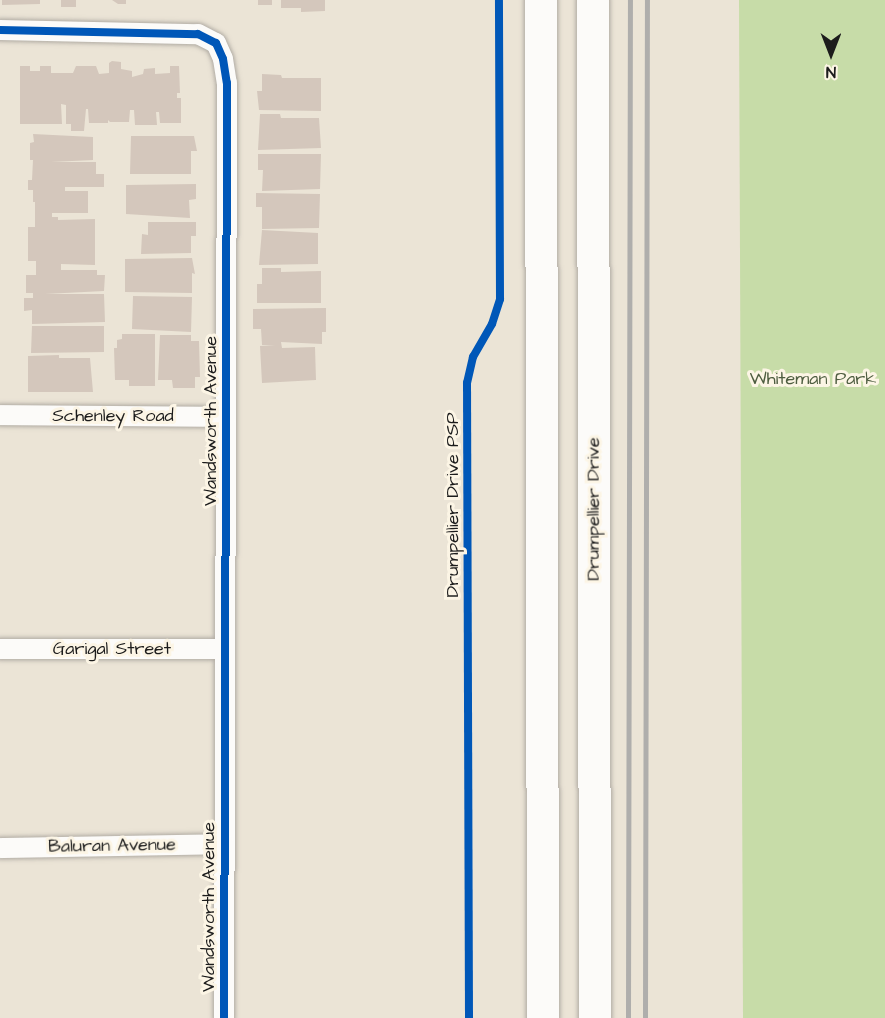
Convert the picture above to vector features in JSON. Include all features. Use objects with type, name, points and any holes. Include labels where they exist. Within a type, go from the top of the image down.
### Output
[{"type":"main road","points":[[541,0],[543,1018]]},
{"type":"main road","name":"Drumpellier Drive","points":[[593,0],[595,1018]]},
{"type":"street","name":"Wandsworth Avenue","points":[[0,30],[198,34],[216,43],[223,59],[227,83],[224,1018]]},
{"type":"street","name":"Schenley Road","points":[[0,415],[226,417]]},
{"type":"street","name":"Garigal Street","points":[[0,649],[225,649]]},
{"type":"street","name":"Baluran Avenue","points":[[0,848],[224,844]]},
{"type":"green space","name":"Whiteman Park","points":[[739,0],[885,0],[885,1018],[743,1018]]},
{"type":"building","points":[[2,0],[40,0],[40,4],[2,5]]},
{"type":"building","points":[[61,0],[76,0],[76,7],[61,7]]},
{"type":"building","points":[[112,0],[126,0],[126,4],[118,4]]},
{"type":"building","points":[[258,0],[272,0],[272,5],[258,5]]},
{"type":"building","points":[[281,0],[325,0],[325,11],[301,12],[301,8],[281,8]]},
{"type":"building","points":[[121,62],[121,69],[132,71],[132,77],[143,74],[144,69],[155,68],[155,74],[170,73],[170,66],[179,66],[180,93],[177,93],[177,98],[181,98],[181,123],[160,123],[159,112],[156,112],[157,125],[135,125],[134,110],[130,110],[129,122],[110,122],[108,120],[108,123],[89,123],[88,109],[86,109],[84,131],[71,131],[71,124],[66,124],[66,105],[61,104],[62,124],[20,124],[20,66],[30,66],[30,71],[40,71],[40,66],[51,66],[51,73],[73,73],[76,66],[96,66],[99,74],[109,73],[109,63]]},
{"type":"building","points":[[262,74],[281,75],[282,78],[321,78],[321,111],[259,110],[257,91],[262,91]]},
{"type":"building","points":[[260,114],[280,114],[281,118],[319,118],[321,148],[258,150]]},
{"type":"building","points":[[33,134],[93,137],[93,160],[51,162],[96,162],[96,174],[104,174],[104,187],[65,187],[65,191],[88,191],[88,213],[52,213],[52,217],[58,217],[58,220],[95,219],[95,265],[61,264],[61,270],[97,270],[97,275],[105,275],[104,291],[45,294],[104,294],[105,322],[32,324],[32,310],[24,311],[24,298],[33,298],[33,293],[26,293],[26,275],[36,275],[36,261],[28,261],[28,227],[35,227],[33,190],[28,190],[28,180],[32,180],[33,160],[30,160],[30,143],[34,142]]},
{"type":"building","points":[[131,136],[194,136],[197,151],[191,151],[191,174],[130,174]]},
{"type":"building","points":[[258,154],[321,154],[320,189],[262,191],[263,170],[258,170]]},
{"type":"building","points":[[196,184],[196,199],[189,200],[190,218],[126,214],[126,185]]},
{"type":"building","points":[[256,193],[320,194],[319,228],[262,229],[262,207],[256,207]]},
{"type":"building","points":[[148,222],[196,222],[196,236],[191,236],[191,253],[141,254],[142,234],[148,235]]},
{"type":"building","points":[[262,230],[318,233],[318,264],[259,265]]},
{"type":"building","points":[[192,258],[195,274],[192,273],[192,293],[125,292],[125,259]]},
{"type":"building","points":[[262,268],[281,268],[281,272],[321,271],[321,303],[257,303],[257,284],[262,284]]},
{"type":"building","points":[[133,296],[192,297],[191,332],[132,329]]},
{"type":"building","points":[[326,308],[326,332],[322,332],[322,344],[281,342],[282,348],[315,347],[316,380],[262,383],[260,346],[275,345],[262,345],[261,329],[253,329],[253,309]]},
{"type":"building","points":[[32,326],[104,326],[104,352],[31,353]]},
{"type":"building","points":[[122,334],[155,334],[155,386],[129,386],[129,380],[115,380],[114,348],[117,348],[117,340],[122,339]]},
{"type":"building","points":[[160,335],[191,335],[191,341],[199,341],[200,377],[195,377],[195,388],[173,388],[172,380],[158,380]]},
{"type":"building","points":[[59,355],[59,358],[90,358],[93,392],[28,392],[28,356]]},
{"type":"railway","points":[[628,1018],[630,0]]},
{"type":"railway","points":[[645,1018],[647,0]]},
{"type":"cycle path","name":"Drumpellier Drive PSP","points":[[469,1018],[467,383],[473,357],[492,324],[500,299],[499,0]]},
{"type":"cycle path","points":[[0,30],[198,34],[216,43],[223,59],[227,83],[224,1018]]}]
